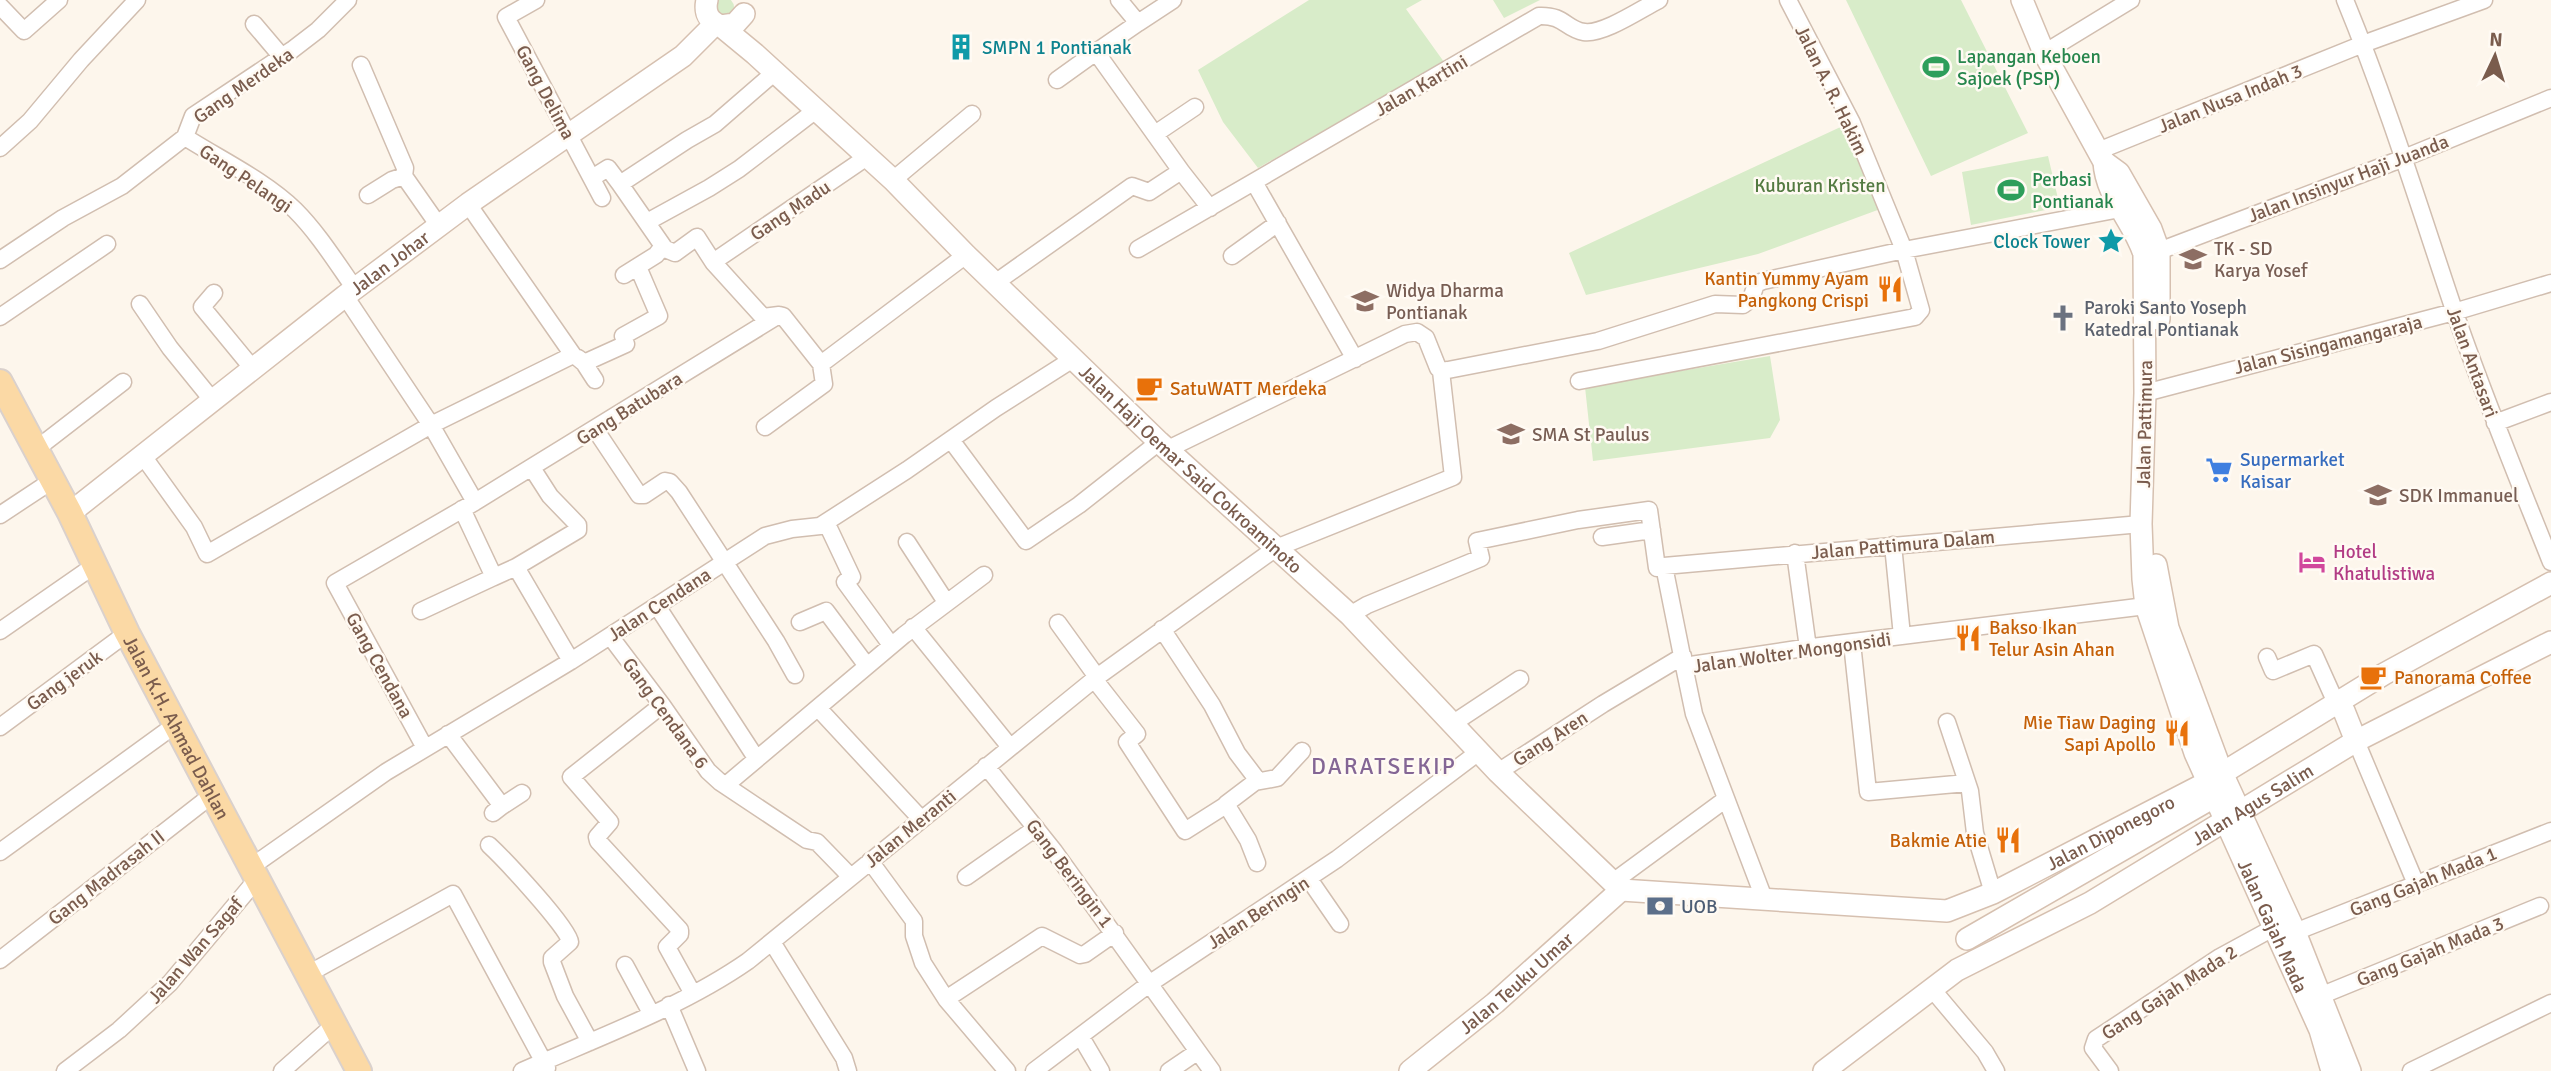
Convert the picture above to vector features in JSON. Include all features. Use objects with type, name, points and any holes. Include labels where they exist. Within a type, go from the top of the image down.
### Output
[{"type":"main road","name":"Jalan K.H. Ahmad Dahlan","points":[[0,383],[70,513],[127,633],[175,725],[359,1071]]},
{"type":"street","points":[[0,6],[25,31],[60,0]]},
{"type":"street","points":[[0,148],[30,121],[80,61],[137,0]]},
{"type":"street","name":"Gang Merdeka","points":[[0,260],[70,214],[111,193],[185,137],[193,116],[282,57],[318,30],[348,0]]},
{"type":"street","name":"Gang Delima","points":[[536,0],[506,17],[602,198]]},
{"type":"street","points":[[1119,0],[1138,23]]},
{"type":"street","points":[[1057,80],[1174,0]]},
{"type":"street","name":"Jalan Kartini","points":[[1138,249],[1539,16],[1554,15],[1576,29],[1598,32],[1659,0]]},
{"type":"street","name":"Jalan A. R. Hakim","points":[[1579,381],[1915,317],[1921,310],[1904,250],[1852,123],[1788,0]]},
{"type":"street","points":[[2022,0],[2044,53],[2101,157],[2105,178],[2120,209],[2152,253]]},
{"type":"street","points":[[2044,53],[2131,0]]},
{"type":"street","points":[[2345,0],[2404,158]]},
{"type":"street","name":"Jalan Nusa Indah 3","points":[[2101,157],[2363,44],[2484,0]]},
{"type":"street","points":[[746,4],[747,34],[755,54]]},
{"type":"street","name":"Jalan Johar","points":[[70,513],[350,292],[468,204],[683,56],[708,12],[735,24],[746,4]]},
{"type":"street","name":"Jalan Haji Oemar Said Cokroaminoto","points":[[708,12],[893,180],[1073,359],[1350,615],[1498,772],[1617,886]]},
{"type":"street","points":[[254,24],[282,57]]},
{"type":"street","points":[[1096,52],[1210,208]]},
{"type":"street","points":[[361,65],[405,168],[404,176],[439,226]]},
{"type":"street","points":[[620,184],[715,124],[775,72]]},
{"type":"street","name":"Jalan Insinyur Haji Juanda","points":[[2152,253],[2404,158],[2551,98]]},
{"type":"street","points":[[1155,134],[1195,107]]},
{"type":"street","points":[[647,222],[739,169],[816,110]]},
{"type":"street","points":[[893,180],[972,114]]},
{"type":"street","name":"Gang Pelangi","points":[[185,137],[292,208],[306,222],[350,292]]},
{"type":"street","points":[[2101,157],[2119,173],[2151,229],[2151,391],[2156,576],[2168,628],[2218,785]]},
{"type":"street","name":"Gang Madu","points":[[713,262],[867,158]]},
{"type":"street","name":"Jalan Antasari","points":[[2404,158],[2454,312],[2551,562]]},
{"type":"street","points":[[592,178],[608,168],[663,248],[675,253],[697,237],[713,262],[763,317],[783,316],[821,364],[824,384],[765,427]]},
{"type":"street","points":[[995,283],[1129,188],[1135,186],[1143,192],[1149,192],[1181,171]]},
{"type":"street","points":[[368,195],[404,176]]},
{"type":"street","points":[[1254,182],[1355,359]]},
{"type":"street","points":[[468,204],[595,380]]},
{"type":"street","points":[[951,440],[1026,541],[1164,445],[1405,334],[1417,332],[1426,338],[1441,371],[1598,341],[1715,304],[1743,305],[1751,299],[1756,284],[1762,281],[1904,250],[2120,209]]},
{"type":"street","points":[[1232,256],[1278,223]]},
{"type":"street","points":[[0,317],[107,244]]},
{"type":"street","points":[[143,456],[194,527],[207,554],[431,425],[579,359],[626,344],[623,335],[659,316],[631,271],[663,248]]},
{"type":"street","points":[[821,364],[966,255]]},
{"type":"street","name":"Jalan Sisingamangaraja","points":[[2151,391],[2454,312],[2551,283]]},
{"type":"street","points":[[350,292],[431,425],[469,506],[494,577]]},
{"type":"street","points":[[214,293],[202,307],[253,369]]},
{"type":"street","points":[[140,304],[170,348],[213,401]]},
{"type":"street","name":"Gang Batubara","points":[[335,583],[532,468],[779,315]]},
{"type":"street","name":"Jalan Cendana","points":[[254,873],[386,772],[571,661],[765,536],[792,529],[812,528],[826,522],[1073,359]]},
{"type":"street","name":"Jalan Meranti","points":[[522,1071],[546,1066],[722,979],[772,942],[1095,678],[1276,548],[1453,477],[1441,371]]},
{"type":"street","points":[[35,450],[122,382]]},
{"type":"street","name":"Jalan Pattimura","points":[[2151,391],[2141,524],[2147,606],[2195,752],[2218,785]]},
{"type":"street","points":[[2495,423],[2551,402]]},
{"type":"street","points":[[595,429],[639,495],[644,495],[665,481],[670,482],[679,492],[776,641],[795,675]]},
{"type":"street","points":[[421,611],[516,567],[576,532],[578,525],[550,496],[532,468]]},
{"type":"street","points":[[0,515],[53,480]]},
{"type":"street","points":[[1350,615],[1367,605],[1481,558],[1477,541],[1578,520],[1649,510],[1683,661]]},
{"type":"street","points":[[826,522],[852,577],[845,582],[891,646]]},
{"type":"street","name":"Jalan Pattimura Dalam","points":[[1661,567],[2141,524]]},
{"type":"street","points":[[1602,537],[1652,530]]},
{"type":"street","points":[[907,542],[946,603]]},
{"type":"street","points":[[1893,545],[1902,636]]},
{"type":"street","points":[[1795,554],[1808,648]]},
{"type":"street","points":[[0,631],[95,565]]},
{"type":"street","points":[[516,567],[571,661]]},
{"type":"street","points":[[726,785],[914,627],[984,575]]},
{"type":"street","name":"Gang Cendana","points":[[335,583],[425,748]]},
{"type":"street","name":"Jalan Diponegoro","points":[[1617,886],[1765,901],[1947,911],[1993,893],[2218,785],[2340,707],[2384,674],[2551,583]]},
{"type":"street","points":[[657,606],[756,758]]},
{"type":"street","name":"Jalan Wolter Mongonsidi","points":[[1765,901],[1694,714],[1683,661],[2147,606]]},
{"type":"street","points":[[804,616],[825,611],[867,666]]},
{"type":"street","points":[[1058,623],[1137,734],[1127,742],[1185,831],[1226,805],[1228,800],[1255,782],[1277,778],[1302,751]]},
{"type":"street","points":[[914,627],[1010,747]]},
{"type":"street","points":[[1162,629],[1212,705],[1237,753],[1256,778],[1255,782]]},
{"type":"street","name":"Gang jeruk","points":[[0,727],[127,633]]},
{"type":"street","name":"Gang Cendana 6","points":[[610,636],[708,771],[807,840],[817,842],[851,877]]},
{"type":"street","points":[[1852,643],[1868,792],[1967,783]]},
{"type":"street","name":"Jalan Agus Salim","points":[[1824,1071],[1957,970],[2090,903],[2356,739],[2550,645]]},
{"type":"street","points":[[2267,657],[2273,671],[2314,654],[2356,739],[2416,884]]},
{"type":"street","name":"Gang Aren","points":[[1498,772],[1603,704],[1683,661]]},
{"type":"street","points":[[1452,724],[1520,679]]},
{"type":"street","points":[[662,705],[571,777],[608,819],[609,824],[597,837],[598,841],[680,930],[680,934],[667,947],[693,994]]},
{"type":"street","points":[[818,708],[921,819]]},
{"type":"street","points":[[1947,722],[1967,783],[1976,833],[1993,893]]},
{"type":"street","points":[[0,852],[175,725]]},
{"type":"street","points":[[448,734],[497,809],[522,793]]},
{"type":"street","name":"Jalan Beringin","points":[[1034,1071],[1149,984],[1337,859],[1480,751]]},
{"type":"street","name":"Gang Beringin 1","points":[[986,766],[1115,933],[1212,1071]]},
{"type":"street","name":"Jalan Gajah Mada","points":[[2218,785],[2327,1028],[2350,1071]]},
{"type":"street","name":"Jalan Agus Salim","points":[[1967,939],[2218,785]]},
{"type":"street","name":"Gang Madrasah II","points":[[0,960],[212,795]]},
{"type":"street","points":[[1617,886],[1726,799]]},
{"type":"street","points":[[1226,805],[1248,840],[1257,863]]},
{"type":"street","points":[[966,877],[1036,828]]},
{"type":"street","name":"Gang Gajah Mada 1","points":[[2285,930],[2416,884],[2551,831]]},
{"type":"street","points":[[489,845],[555,916],[570,937],[570,942],[551,962],[565,996],[590,1042]]},
{"type":"street","points":[[870,861],[914,921],[914,936],[922,962],[946,999],[1007,1071]]},
{"type":"street","name":"Jalan Wan Sagaf","points":[[65,1071],[119,1030],[170,983],[254,873]]},
{"type":"street","points":[[1308,878],[1340,924]]},
{"type":"street","name":"Jalan Teuku Umar","points":[[1410,1071],[1495,1003],[1617,886]]},
{"type":"street","points":[[308,974],[453,894],[546,1066]]},
{"type":"street","name":"Gang Gajah Mada 3","points":[[2320,996],[2540,906]]},
{"type":"street","points":[[1947,911],[1962,922],[1967,939],[1957,970]]},
{"type":"street","name":"Jalan Gajah Mada","points":[[2285,930],[2320,996],[2332,1071]]},
{"type":"street","name":"Gang Gajah Mada 2","points":[[2110,1071],[2093,1048],[2096,1039],[2220,957],[2285,930]]},
{"type":"street","points":[[946,999],[1042,936],[1080,955],[1115,933]]},
{"type":"street","points":[[772,942],[844,1058],[848,1071]]},
{"type":"street","points":[[625,965],[651,1013]]},
{"type":"street","points":[[1932,989],[1984,1052],[1996,1071]]},
{"type":"street","points":[[2411,1071],[2551,1003]]},
{"type":"street","points":[[669,1005],[697,1071]]},
{"type":"street","points":[[282,1071],[334,1025]]},
{"type":"street","points":[[1081,1037],[1101,1071]]},
{"type":"street","points":[[1169,1071],[1197,1052]]},
{"type":"green space","points":[[725,-2],[731,1],[734,7],[731,13],[725,16],[719,13],[716,7],[719,1]]},
{"type":"green space","points":[[1309,0],[1422,0],[1406,9],[1444,62],[1258,168],[1223,122],[1198,70]]},
{"type":"green space","points":[[1493,0],[1540,0],[1504,18]]},
{"type":"green space","name":"Lapangan Keboen Sajoek (PSP)","points":[[1846,0],[1961,0],[2028,133],[1931,176]]},
{"type":"green space","name":"Kuburan Kristen","points":[[1847,124],[1883,208],[1758,254],[1586,295],[1569,253]]},
{"type":"green space","name":"Perbasi Pontianak","points":[[2048,156],[2060,207],[1971,225],[1962,172]]},
{"type":"green space","points":[[1770,356],[1780,420],[1770,438],[1593,461],[1585,387]]},
{"type":"place","name":"SMPN 1 Pontianak","points":[[961,47]]},
{"type":"place","name":"Lapangan Keboen Sajoek (PSP)","points":[[1936,67]]},
{"type":"place","name":"Perbasi Pontianak","points":[[2011,190]]},
{"type":"place","name":"Clock Tower","points":[[2111,241]]},
{"type":"place","name":"TK - SD Karya Yosef","points":[[2193,259]]},
{"type":"place","name":"Kantin Yummy Ayam Pangkong Crispi","points":[[1890,289]]},
{"type":"place","name":"Widya Dharma Pontianak","points":[[1365,301]]},
{"type":"place","name":"Paroki Santo Yoseph Katedral Pontianak","points":[[2063,318]]},
{"type":"place","name":"SatuWATT Merdeka","points":[[1149,388]]},
{"type":"place","name":"SMA St Paulus","points":[[1511,434]]},
{"type":"place","name":"Supermarket Kaisar","points":[[2219,470]]},
{"type":"place","name":"SDK Immanuel","points":[[2378,495]]},
{"type":"place","name":"Hotel Khatulistiwa","points":[[2312,562]]},
{"type":"place","name":"Bakso Ikan Telur Asin Ahan","points":[[1968,638]]},
{"type":"place","name":"Panorama Coffee","points":[[2373,677]]},
{"type":"place","name":"Mie Tiaw Daging Sapi Apollo","points":[[2177,733]]},
{"type":"place","name":"Bakmie Atie","points":[[2008,840]]},
{"type":"place","name":"UOB","points":[[1660,906]]},
{"type":"district","name":"DARATSEKIP","points":[[1384,766]]}]
